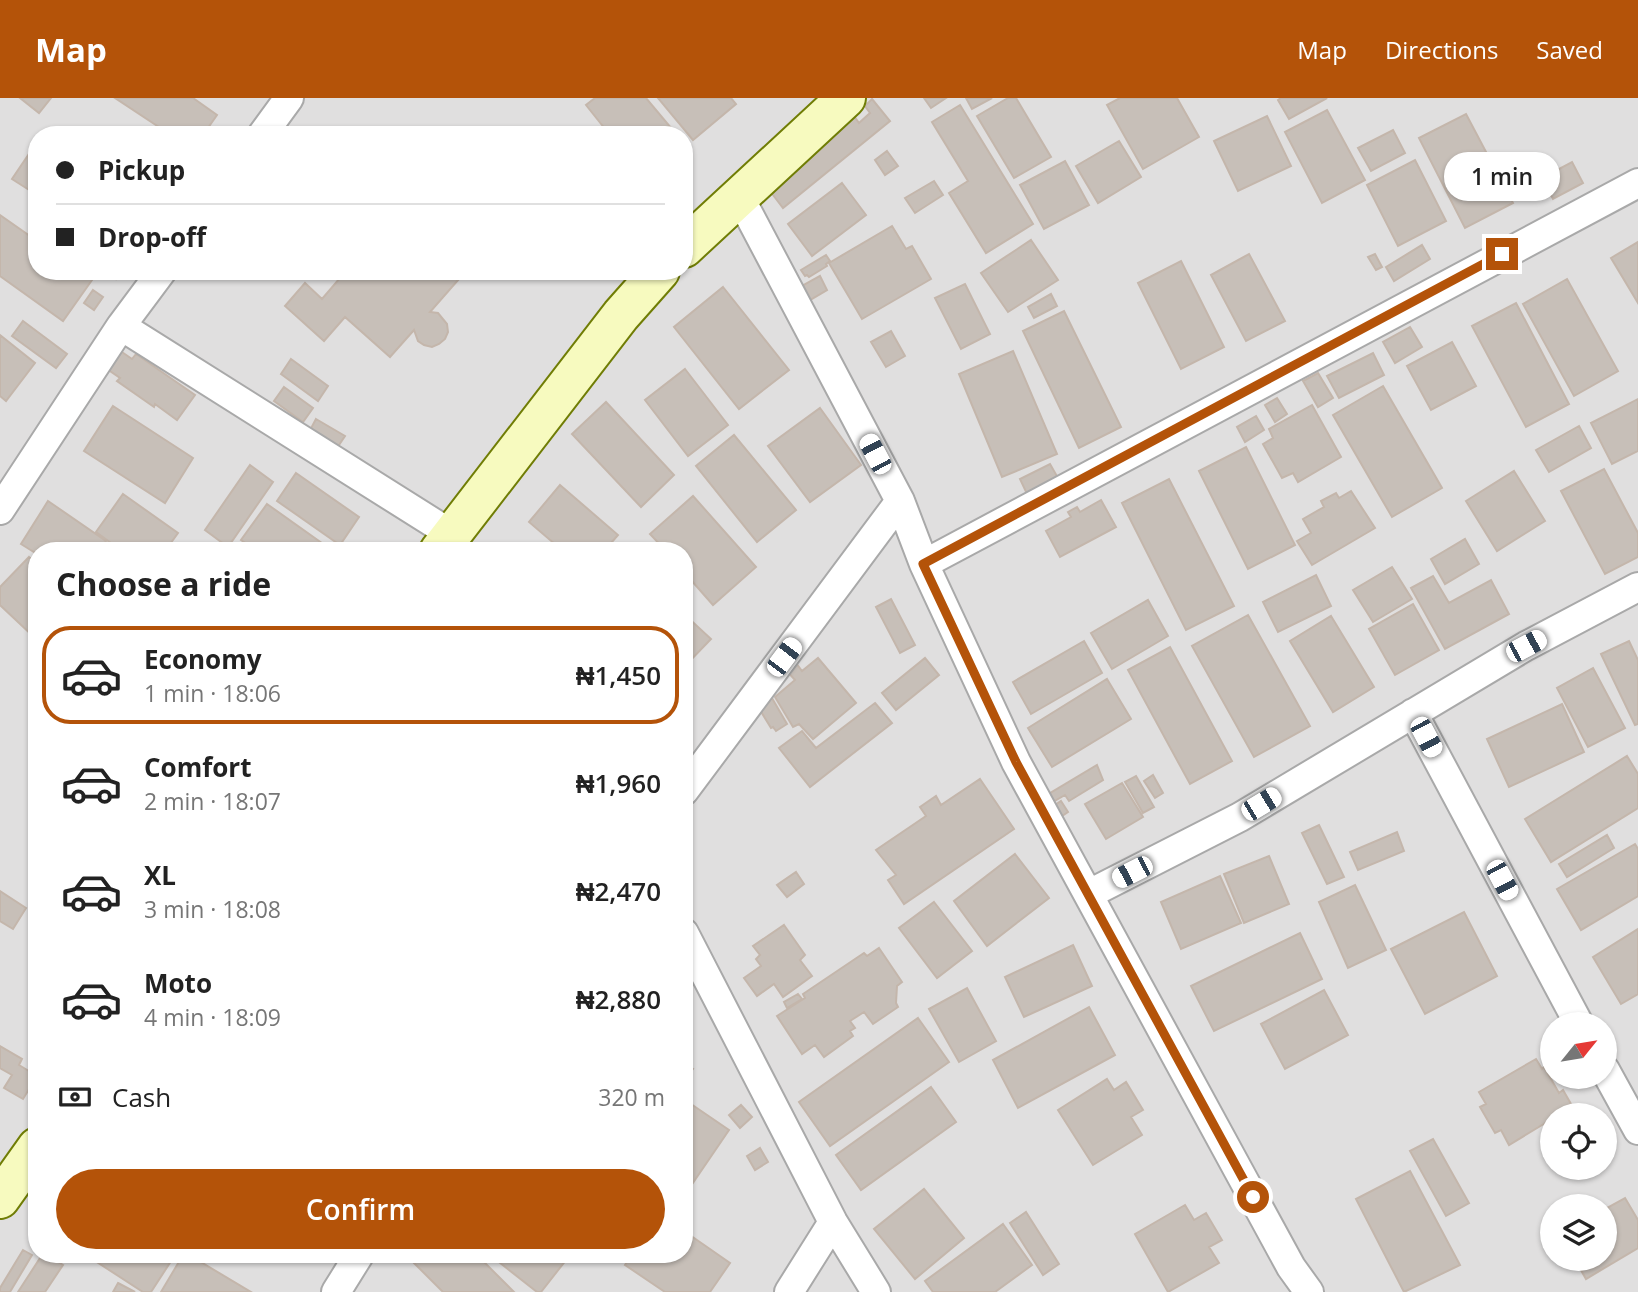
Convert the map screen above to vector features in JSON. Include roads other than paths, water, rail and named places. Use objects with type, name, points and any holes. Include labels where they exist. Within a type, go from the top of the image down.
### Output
[{"type":"street","points":[[269,126],[289,98]]},
{"type":"street","points":[[693,239],[846,98]]},
{"type":"street","points":[[923,564],[1638,183]]},
{"type":"street","points":[[738,196],[900,501],[923,564],[1016,762],[1291,1267],[1309,1292]]},
{"type":"street","points":[[0,510],[121,326],[155,280]]},
{"type":"street","points":[[446,542],[621,315],[652,280]]},
{"type":"street","points":[[121,326],[444,542]]},
{"type":"street","points":[[693,779],[900,501]]},
{"type":"street","points":[[1089,894],[1240,817],[1526,646],[1638,587]]},
{"type":"street","points":[[1413,713],[1573,1012]]},
{"type":"street","points":[[693,950],[833,1222],[876,1292]]},
{"type":"street","points":[[1615,1089],[1638,1130]]},
{"type":"street","points":[[0,1199],[28,1160]]},
{"type":"street","points":[[789,1292],[833,1222]]}]
